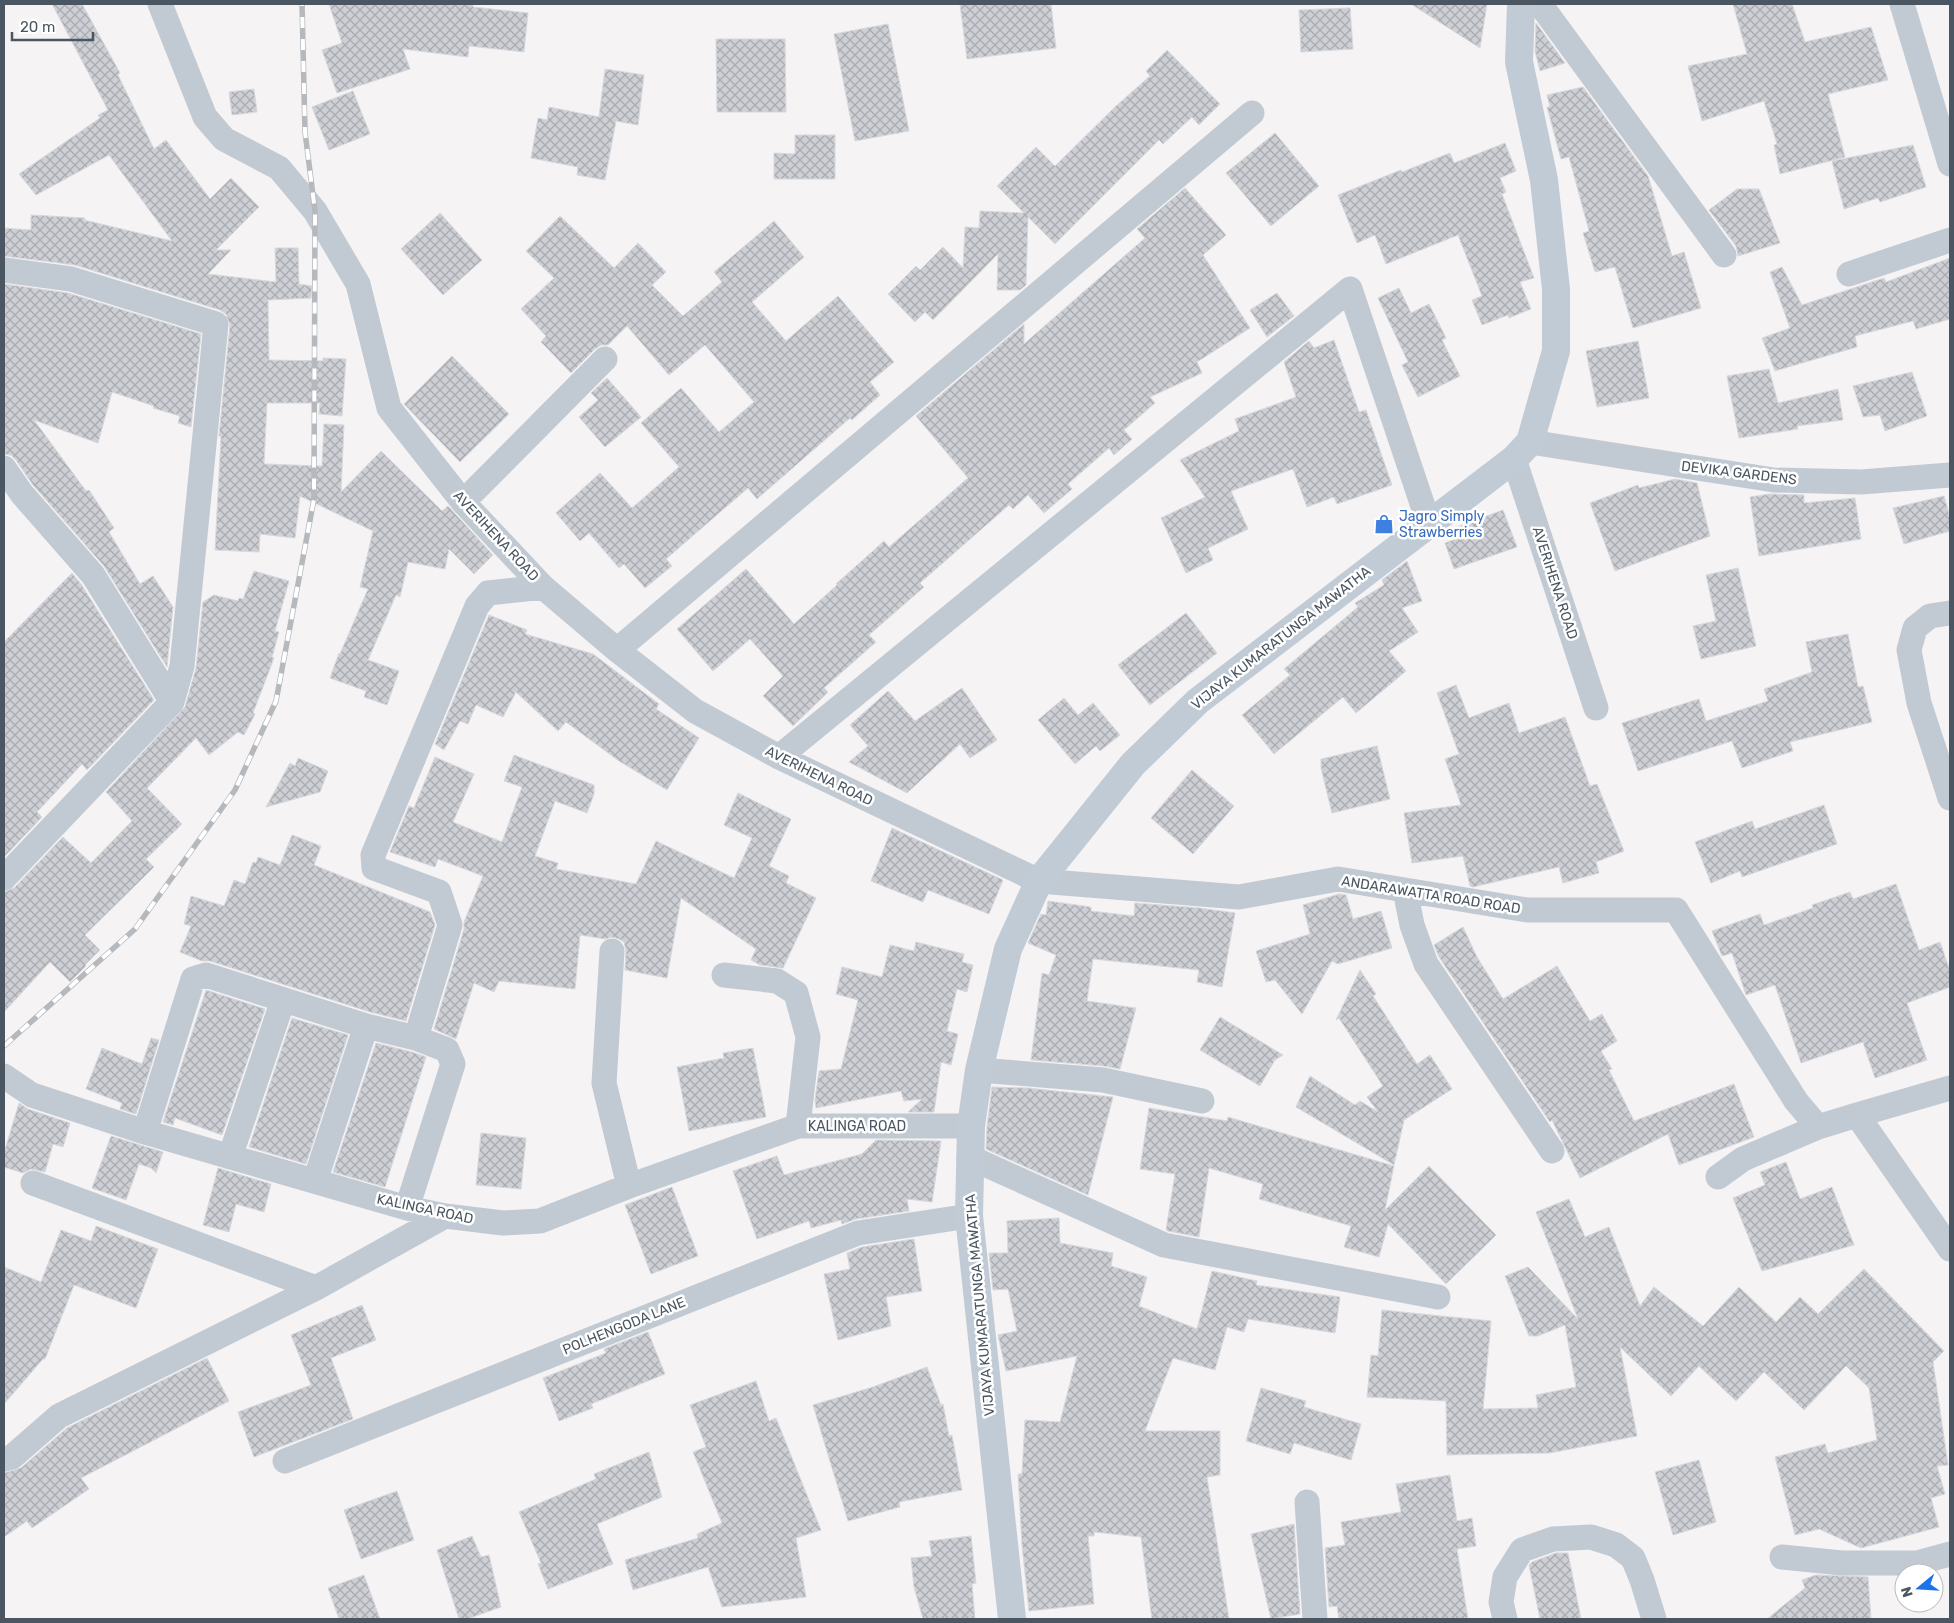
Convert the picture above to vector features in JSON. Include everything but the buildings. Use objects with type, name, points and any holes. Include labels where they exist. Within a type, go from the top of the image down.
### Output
[{"type":"main road","points":[[1521,4],[1519,62],[1544,180],[1556,289],[1556,351],[1522,450]]},
{"type":"main road","name":"VIJAYA KUMARATUNGA MAWATHA","points":[[1012,1618],[969,1216],[970,1126],[979,1070],[1008,949],[1039,881],[1133,764],[1198,701],[1429,524],[1522,450]]},
{"type":"street","name":"AVERIHENA ROAD","points":[[160,4],[205,117],[224,139],[279,168],[315,211],[358,284],[389,408],[463,502],[543,587],[617,650],[695,711],[779,758],[1039,881]]},
{"type":"street","points":[[1540,4],[1724,255]]},
{"type":"street","points":[[1902,4],[1950,164]]},
{"type":"street","points":[[617,650],[1252,113]]},
{"type":"street","points":[[1849,274],[1950,240]]},
{"type":"street","points":[[4,270],[71,279],[216,324],[182,666],[172,702],[4,878]]},
{"type":"street","points":[[779,758],[1350,288],[1429,524]]},
{"type":"street","points":[[463,502],[605,359]]},
{"type":"street","name":"AVERIHENA ROAD","points":[[1522,450],[1596,708]]},
{"type":"street","name":"DEVIKA GARDENS","points":[[1522,450],[1774,480],[1861,482],[1950,476]]},
{"type":"street","points":[[4,468],[22,494],[93,574],[172,702]]},
{"type":"street","points":[[416,1038],[450,925],[439,892],[374,868],[373,854],[477,606],[488,592],[543,587]]},
{"type":"street","points":[[1950,613],[1930,616],[1915,628],[1909,650],[1920,703],[1950,798]]},
{"type":"street","name":"ANDARAWATTA ROAD ROAD","points":[[1039,881],[1239,897],[1338,879],[1527,910],[1676,910],[1796,1101],[1818,1127]]},
{"type":"street","points":[[1405,890],[1412,925],[1426,964],[1552,1151]]},
{"type":"street","points":[[612,951],[604,1083],[629,1186]]},
{"type":"street","points":[[145,1132],[193,979],[206,975],[366,1026],[416,1038],[446,1050],[453,1064],[407,1208]]},
{"type":"street","points":[[724,975],[777,981],[796,993],[808,1037],[798,1126]]},
{"type":"street","points":[[230,1157],[283,1000]]},
{"type":"street","points":[[315,1181],[366,1026]]},
{"type":"street","points":[[979,1070],[1103,1080],[1202,1101]]},
{"type":"street","name":"KALINGA ROAD","points":[[4,1076],[32,1095],[145,1132],[407,1208],[445,1216],[503,1223],[540,1221],[629,1186],[798,1126],[970,1126]]},
{"type":"street","points":[[1718,1176],[1743,1160],[1818,1127],[1950,1088]]},
{"type":"street","points":[[1857,1116],[1950,1249]]},
{"type":"street","points":[[969,1157],[1164,1245],[1438,1297]]},
{"type":"street","points":[[33,1184],[316,1288]]},
{"type":"street","points":[[4,1459],[12,1457],[59,1416],[316,1288],[445,1216]]},
{"type":"street","name":"POLHENGODA LANE","points":[[285,1461],[858,1233],[969,1216]]},
{"type":"street","points":[[1307,1502],[1315,1619]]},
{"type":"street","points":[[1505,1619],[1501,1602],[1505,1577],[1522,1550],[1553,1539],[1591,1537],[1616,1546],[1633,1558],[1654,1619]]},
{"type":"street","points":[[1782,1557],[1842,1563],[1917,1563],[1950,1554]]},
{"type":"railway","points":[[4,1046],[135,929],[235,790],[276,701],[314,499],[315,211],[305,132],[302,4]]},
{"type":"place","name":"Jagro Simply Strawberries","points":[[1384,524]]}]
